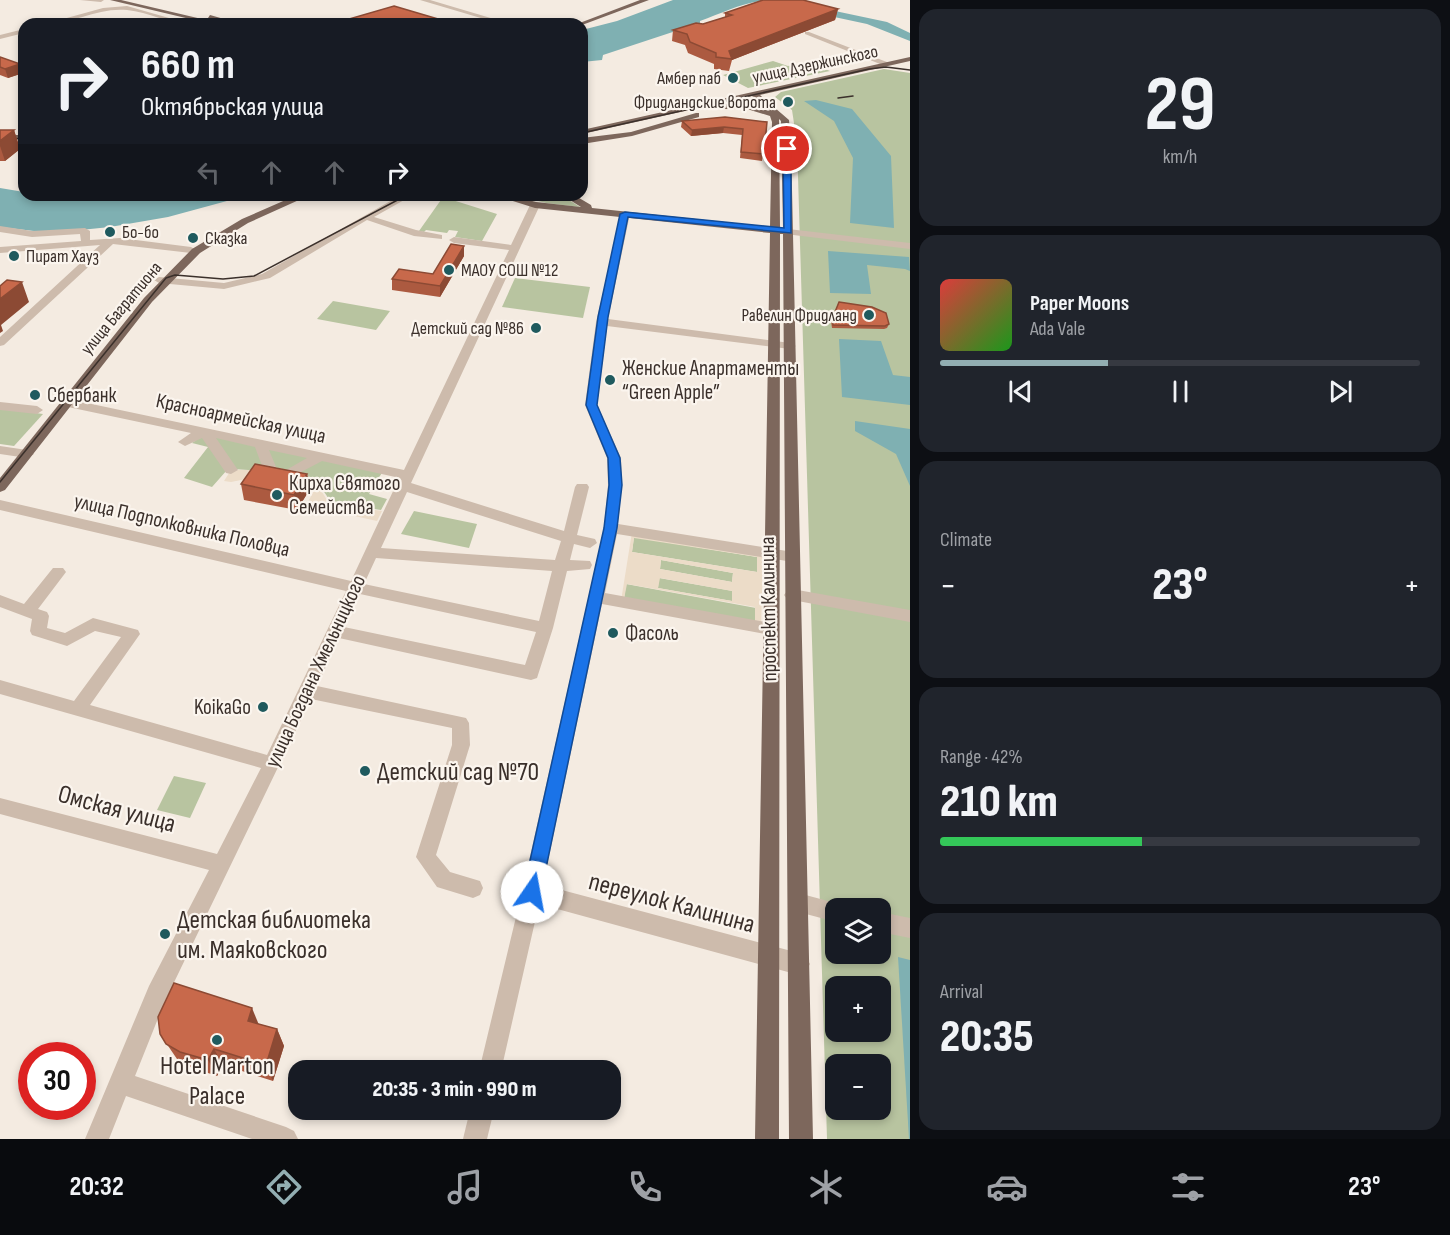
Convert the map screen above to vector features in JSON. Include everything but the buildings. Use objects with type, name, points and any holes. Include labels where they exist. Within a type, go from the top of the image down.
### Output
[{"type":"main road","points":[[112,0],[192,18]]},
{"type":"main road","points":[[135,0],[211,18]]},
{"type":"main road","points":[[588,21],[646,0]]},
{"type":"main road","name":"улица Дзержинского","points":[[588,132],[691,106],[910,59]]},
{"type":"main road","points":[[888,64],[910,68]]},
{"type":"main road","points":[[750,93],[771,113],[784,120]]},
{"type":"main road","points":[[750,93],[784,120]]},
{"type":"main road","points":[[711,110],[735,97]]},
{"type":"main road","points":[[588,140],[632,134],[711,110],[738,106],[771,113]]},
{"type":"main road","name":"проспект Калинина","points":[[766,1139],[776,122],[771,113]]},
{"type":"main road","name":"проспект Калинина","points":[[784,120],[787,144],[801,1139]]},
{"type":"main road","points":[[0,138],[18,139]]},
{"type":"main road","name":"улица Багратиона","points":[[0,488],[23,453],[162,281],[194,250],[241,219],[283,201]]},
{"type":"main road","name":"улица Багратиона","points":[[194,250],[245,221],[291,201]]},
{"type":"main road","points":[[521,201],[535,205],[788,232]]},
{"type":"main road","points":[[575,201],[608,212]]},
{"type":"main road","name":"улица Багратиона","points":[[0,475],[68,403],[162,281]]},
{"type":"street","points":[[84,0],[101,0]]},
{"type":"street","points":[[424,0],[487,18]]},
{"type":"street","points":[[76,18],[122,8],[144,11],[167,18]]},
{"type":"street","points":[[0,38],[18,33]]},
{"type":"street","points":[[807,33],[888,64]]},
{"type":"street","points":[[162,281],[224,286],[266,276],[397,201]]},
{"type":"street","name":"улица Богдана Хмельницкого","points":[[97,1139],[157,994],[272,764],[535,205]]},
{"type":"street","points":[[493,1060],[532,892],[611,528],[615,485],[614,458],[591,405],[602,322],[625,214]]},
{"type":"street","points":[[366,217],[414,233],[439,237]]},
{"type":"street","points":[[0,229],[13,233],[50,235],[85,231],[84,240]]},
{"type":"street","points":[[788,232],[910,246]]},
{"type":"street","points":[[454,240],[514,248]]},
{"type":"street","points":[[0,343],[110,242]]},
{"type":"street","points":[[0,250],[132,242],[194,250]]},
{"type":"street","points":[[0,255],[12,250]]},
{"type":"street","points":[[602,322],[790,346]]},
{"type":"street","points":[[0,325],[16,328]]},
{"type":"street","name":"Красноармейская улица","points":[[68,403],[377,468],[404,480],[569,538],[591,540],[584,568],[561,566]]},
{"type":"street","points":[[0,406],[36,410]]},
{"type":"street","points":[[185,442],[204,431],[231,470]]},
{"type":"street","points":[[260,443],[272,474]]},
{"type":"street","points":[[0,450],[23,453]]},
{"type":"street","points":[[286,476],[321,456]]},
{"type":"street","points":[[334,631],[531,673],[582,487]]},
{"type":"street","name":"улица Подполковника Половца","points":[[0,505],[354,587],[545,628]]},
{"type":"street","points":[[611,528],[792,557]]},
{"type":"street","points":[[370,552],[561,566]]},
{"type":"street","points":[[27,611],[58,572]]},
{"type":"street","points":[[792,595],[910,616]]},
{"type":"street","points":[[597,597],[771,629]]},
{"type":"street","points":[[0,601],[41,616],[38,631],[67,640],[93,624],[132,634],[78,709]]},
{"type":"street","points":[[0,687],[272,764]]},
{"type":"street","points":[[306,692],[460,723],[461,745],[426,857],[444,880],[472,888]]},
{"type":"street","name":"Омская улица","points":[[3,811],[221,864]]},
{"type":"street","name":"переулок Калинина","points":[[532,892],[799,964]]},
{"type":"street","points":[[798,903],[825,909]]},
{"type":"street","points":[[891,924],[910,928]]},
{"type":"street","points":[[120,1082],[286,1139]]},
{"type":"street","points":[[475,1139],[480,1120]]},
{"type":"green space","points":[[773,61],[788,66],[807,62],[830,71],[748,88],[723,75]]},
{"type":"green space","points":[[884,69],[910,73],[910,1139],[827,1139],[826,1120],[891,1120],[891,1054],[825,1054],[825,1073],[797,143],[792,110],[775,97],[781,92]]},
{"type":"green space","points":[[440,201],[456,201],[497,214],[482,241],[455,237],[458,231],[449,230],[447,233],[419,231]]},
{"type":"green space","points":[[538,201],[570,201],[580,207]]},
{"type":"green space","points":[[515,278],[590,287],[583,318],[502,307]]},
{"type":"green space","points":[[333,301],[390,311],[376,330],[317,319]]},
{"type":"green space","points":[[0,408],[43,414],[14,446],[0,444]]},
{"type":"green space","points":[[203,435],[227,470],[212,487],[184,478],[208,447],[192,443]]},
{"type":"green space","points":[[211,435],[255,444],[265,471],[233,469]]},
{"type":"green space","points":[[265,446],[314,456],[291,471],[274,467]]},
{"type":"green space","points":[[321,458],[383,471],[369,494],[387,499],[381,510],[331,502],[316,480],[291,475]]},
{"type":"green space","points":[[414,511],[477,524],[469,548],[401,534]]},
{"type":"green space","points":[[634,537],[757,557],[757,572],[632,552]]},
{"type":"green space","points":[[661,560],[733,573],[732,582],[660,569]]},
{"type":"green space","points":[[659,578],[733,591],[732,601],[658,588]]},
{"type":"green space","points":[[626,584],[756,608],[755,624],[624,599]]},
{"type":"green space","points":[[174,776],[206,783],[190,818],[157,810]]},
{"type":"shaded area","points":[[231,470],[251,470],[315,481],[329,503],[382,511],[377,521],[323,509],[304,509],[315,489],[256,477],[231,482],[224,481]]},
{"type":"shaded area","points":[[632,532],[763,553],[761,627],[621,601]],"holes":[[[634,538],[757,557],[757,572],[632,552]],[[661,560],[733,573],[732,582],[660,569]],[[660,578],[732,591],[732,601],[658,588]],[[627,584],[755,607],[755,623],[624,599]]]},
{"type":"water","points":[[673,0],[783,0],[887,22],[910,33],[910,41],[867,24],[760,1],[737,7],[700,21],[700,23],[603,55],[602,60],[588,61],[588,28],[617,21]]},
{"type":"water","points":[[816,100],[852,109],[891,156],[894,228],[850,223],[853,158],[834,121],[804,101]]},
{"type":"water","points":[[0,188],[18,191],[18,201],[227,201],[168,217],[110,227],[51,233],[0,227]]},
{"type":"water","points":[[828,251],[909,257],[910,271],[867,265],[871,294],[830,293]]},
{"type":"water","points":[[839,339],[881,341],[893,375],[910,377],[910,405],[842,397]]},
{"type":"water","points":[[855,421],[910,429],[910,486],[896,454],[855,431]]},
{"type":"water","points":[[898,957],[910,960],[910,1139],[909,1139]]},
{"type":"tram line","points":[[588,132],[869,69],[886,67],[910,70]]},
{"type":"tram line","points":[[838,98],[853,96]]},
{"type":"tram line","points":[[0,138],[18,139]]},
{"type":"tram line","points":[[0,482],[166,278],[175,275],[223,279],[254,276],[396,201]]},
{"type":"place","name":"Амбер паб","points":[[733,78]]},
{"type":"place","name":"Фридландские ворота","points":[[788,102]]},
{"type":"place","name":"Бо-бо","points":[[110,232]]},
{"type":"place","name":"Сказка","points":[[193,238]]},
{"type":"place","name":"Пират Хауз","points":[[14,256]]},
{"type":"place","name":"МАОУ СОШ №12","points":[[449,270]]},
{"type":"place","name":"Равелин Фридланд","points":[[869,315]]},
{"type":"place","name":"Детский сад №86","points":[[536,328]]},
{"type":"place","name":"Женские Апартаменты “Green Apple”","points":[[610,380]]},
{"type":"place","name":"Сбербанк","points":[[35,395]]},
{"type":"place","name":"Кирха Святого Семейства","points":[[277,495]]},
{"type":"place","name":"Фасоль","points":[[613,633]]},
{"type":"place","name":"KoikaGo","points":[[263,707]]},
{"type":"place","name":"Детский сад №70","points":[[365,771]]},
{"type":"place","name":"Детская библиотека им. Маяковского","points":[[165,934]]},
{"type":"place","name":"Hotel Marton Palace","points":[[217,1040]]},
{"type":"route","points":[[532,892],[611,528],[615,485],[614,458],[591,405],[603,317],[625,214],[788,232],[787,149]]}]
